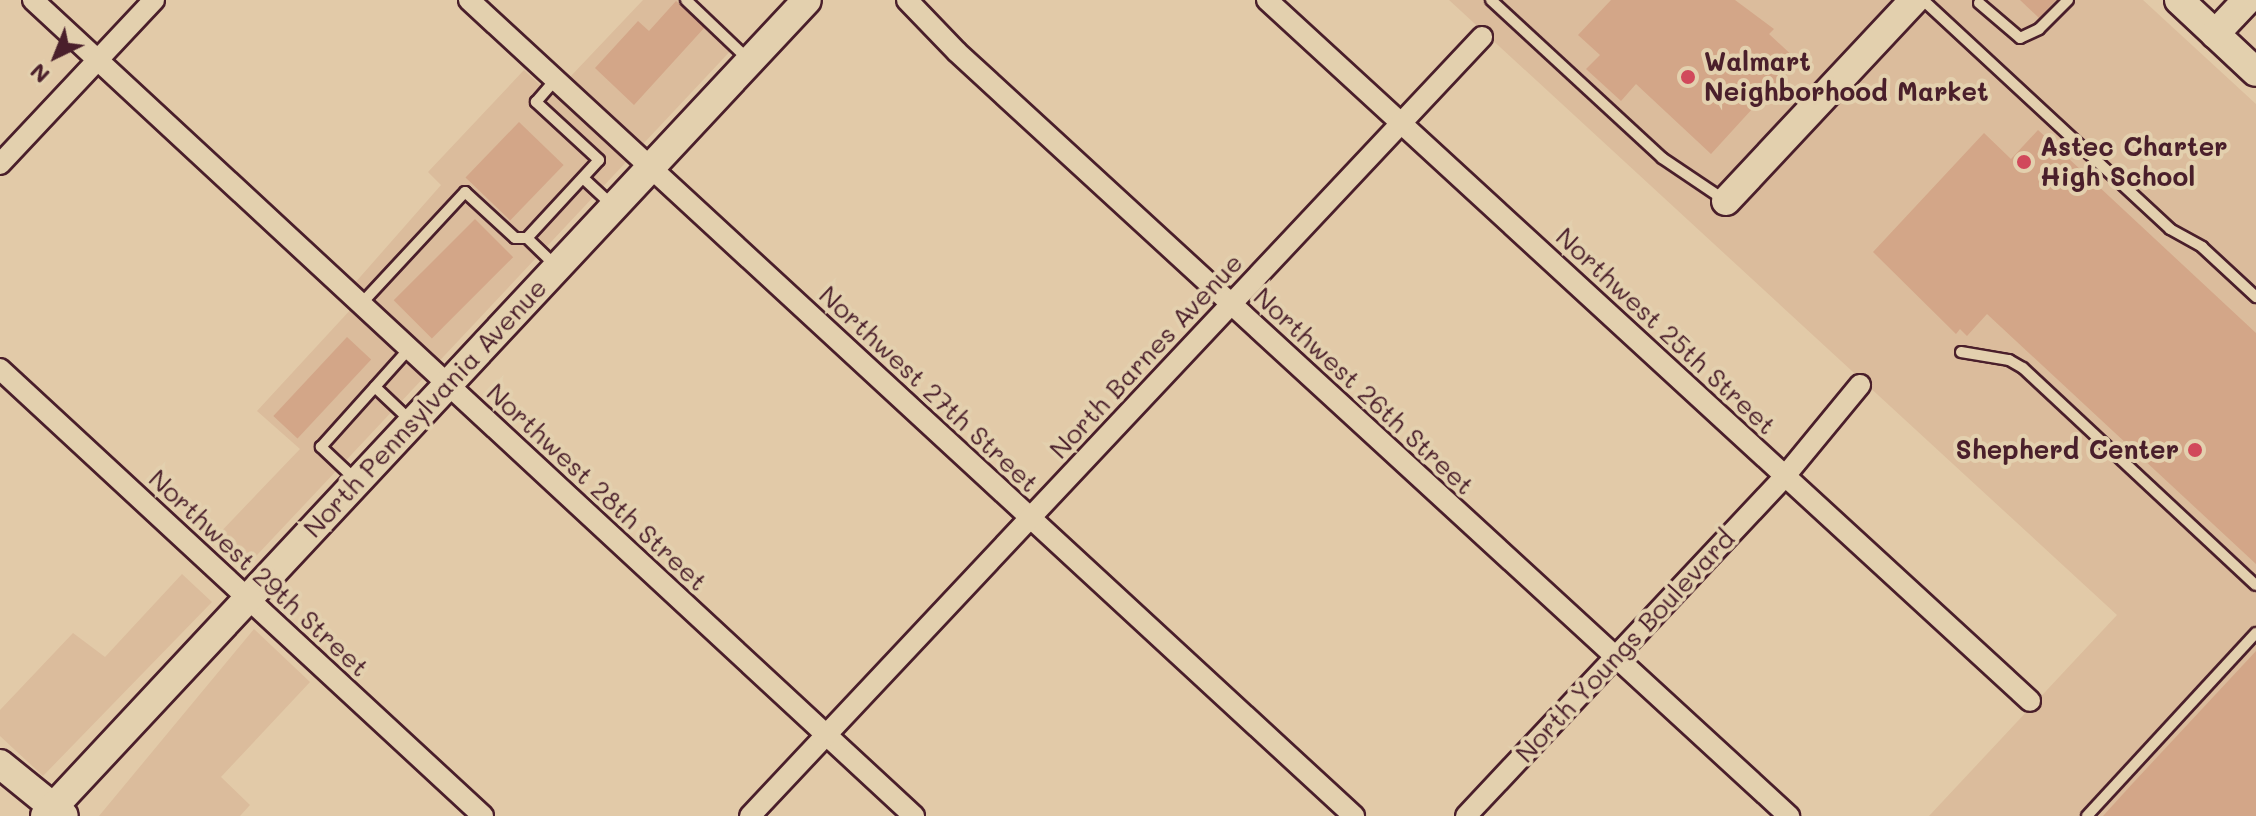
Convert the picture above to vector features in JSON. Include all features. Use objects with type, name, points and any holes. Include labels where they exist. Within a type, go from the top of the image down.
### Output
[{"type":"main road","name":"North Pennsylvania Avenue","points":[[54,813],[247,598],[807,0]]},
{"type":"main road","points":[[1726,201],[1914,0]]},
{"type":"main road","points":[[2187,3],[2256,72]]},
{"type":"main road","points":[[2215,34],[2241,10]]},
{"type":"main road","points":[[0,764],[54,813]]},
{"type":"street","name":"Northwest 28th Street","points":[[33,0],[914,816]]},
{"type":"street","points":[[0,164],[154,0]]},
{"type":"street","name":"Northwest 27th Street","points":[[469,0],[1354,816]]},
{"type":"street","name":"Northwest 26th Street","points":[[907,0],[957,52],[1789,816]]},
{"type":"street","name":"Northwest 25th Street","points":[[1267,0],[2030,701]]},
{"type":"street","name":"North Barnes Avenue","points":[[750,816],[1482,37]]},
{"type":"street","name":"Northwest 29th Street","points":[[0,369],[483,816]]},
{"type":"street","name":"North Youngs Boulevard","points":[[1466,816],[1785,476],[1860,385]]},
{"type":"lane","points":[[686,0],[750,61]]},
{"type":"lane","points":[[1491,0],[1662,158],[1726,201]]},
{"type":"lane","points":[[1923,0],[2170,229],[2202,247],[2256,297]]},
{"type":"lane","points":[[1979,3],[2020,38],[2039,29],[2068,0]]},
{"type":"lane","points":[[527,238],[599,160],[536,102],[555,80]]},
{"type":"lane","points":[[583,178],[614,206]]},
{"type":"lane","points":[[361,304],[465,192],[515,238],[527,238],[557,267]]},
{"type":"lane","points":[[357,481],[321,447],[409,349]]},
{"type":"lane","points":[[1961,352],[2009,360],[2023,368],[2256,585]]},
{"type":"lane","points":[[375,387],[411,422]]},
{"type":"lane","points":[[2087,816],[2256,633]]},
{"type":"shaded area","points":[[643,0],[688,0],[736,45],[244,569],[213,540],[300,449],[257,411],[364,295],[354,284],[441,185],[428,172],[524,70],[552,96]]},
{"type":"shaded area","points":[[1449,0],[2143,0],[2256,104],[2256,816],[1929,816],[2117,615]]},
{"type":"shaded area","points":[[182,574],[212,602],[43,776],[0,736],[0,710],[73,633],[105,657]]},
{"type":"shaded area","points":[[254,629],[310,682],[221,777],[250,805],[240,816],[99,816]]},
{"type":"building","name":"Walmart Neighborhood Market","points":[[1611,0],[1735,0],[1774,29],[1769,34],[1797,60],[1711,154],[1636,84],[1621,101],[1586,69],[1600,55],[1578,35]]},
{"type":"building","points":[[2020,0],[2056,0],[2039,18]]},
{"type":"building","points":[[676,1],[705,27],[634,105],[595,68],[638,21],[649,31]]},
{"type":"building","points":[[519,122],[564,165],[510,220],[466,177]]},
{"type":"building","name":"Shepherd Center","points":[[2038,130],[2256,333],[2256,564],[1987,314],[1967,336],[1960,329],[1956,334],[1873,252],[1984,133],[2011,159]]},
{"type":"building","points":[[475,219],[513,257],[432,339],[394,300]]},
{"type":"building","points":[[347,337],[371,360],[297,438],[273,416]]},
{"type":"building","points":[[2256,651],[2256,816],[2103,816],[2133,783]]},
{"type":"place","name":"Walmart Neighborhood Market","points":[[1688,77]]},
{"type":"place","name":"Astec Charter High School","points":[[2024,162]]},
{"type":"place","name":"Shepherd Center","points":[[2195,450]]}]
